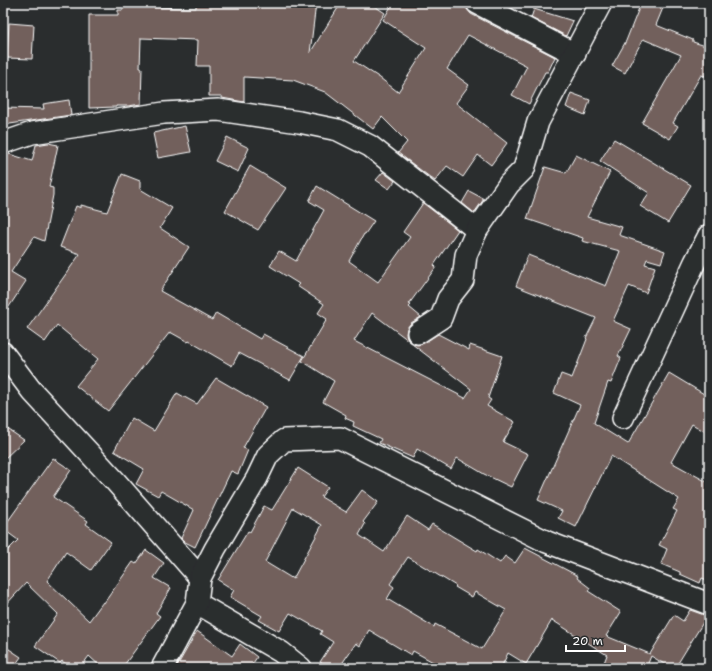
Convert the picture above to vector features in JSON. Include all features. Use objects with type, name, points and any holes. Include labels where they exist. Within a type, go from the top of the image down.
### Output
[{"type":"street","points":[[477,3],[575,54]]},
{"type":"street","points":[[418,333],[441,318],[448,299],[463,280],[466,255],[477,230],[509,184],[524,169],[538,122],[601,3]]},
{"type":"street","points":[[3,144],[32,133],[164,113],[218,110],[299,122],[338,130],[370,146],[477,230]]},
{"type":"street","points":[[623,418],[709,235]]},
{"type":"street","points":[[3,353],[31,390],[116,482],[200,578]]},
{"type":"street","points":[[162,668],[197,602],[200,578],[215,549],[257,478],[268,455],[284,440],[340,438],[547,542],[709,604]]},
{"type":"street","points":[[197,602],[281,652],[300,668]]},
{"type":"building","points":[[124,3],[143,3],[143,7],[196,8],[196,3],[316,3],[310,53],[341,3],[370,3],[385,13],[354,61],[398,92],[426,48],[383,20],[393,3],[465,3],[471,14],[555,57],[548,72],[545,72],[529,104],[512,95],[527,66],[468,35],[447,69],[469,85],[456,103],[507,143],[491,165],[478,155],[463,177],[447,166],[435,181],[398,153],[407,142],[382,117],[373,129],[325,92],[293,80],[244,77],[244,102],[222,98],[222,96],[209,96],[209,66],[197,66],[198,40],[141,38],[141,104],[89,108],[89,15],[118,15],[118,10],[123,10]]},
{"type":"building","points":[[641,3],[665,3],[656,25],[693,40],[693,42],[709,47],[709,77],[701,75],[673,123],[678,126],[670,139],[642,123],[681,55],[643,39],[625,73],[612,66],[626,41]]},
{"type":"building","points":[[534,9],[573,21],[566,36],[531,18]]},
{"type":"building","points":[[9,23],[34,25],[32,59],[7,58]]},
{"type":"building","points":[[571,93],[590,100],[585,115],[566,107]]},
{"type":"building","points":[[69,100],[71,115],[3,125],[3,108],[44,109],[43,104]]},
{"type":"building","points":[[185,126],[191,152],[158,158],[153,133]]},
{"type":"building","points":[[227,137],[249,148],[238,172],[215,161]]},
{"type":"building","points":[[614,139],[691,185],[668,223],[640,206],[649,193],[600,161]]},
{"type":"building","points":[[48,143],[58,145],[49,187],[53,188],[53,195],[44,241],[34,237],[11,272],[26,281],[3,316],[3,166],[7,154],[32,161],[36,145]]},
{"type":"building","points":[[576,155],[610,172],[587,217],[622,227],[619,235],[665,251],[661,263],[647,259],[645,264],[655,267],[646,293],[629,286],[613,321],[631,329],[618,356],[621,358],[611,383],[608,382],[594,423],[628,444],[669,373],[709,397],[709,434],[692,424],[671,462],[709,483],[709,581],[702,578],[700,583],[661,564],[667,549],[659,545],[677,511],[673,509],[679,499],[611,456],[576,527],[558,518],[562,511],[538,500],[580,405],[554,393],[561,374],[572,378],[587,339],[586,338],[596,318],[516,286],[528,255],[606,286],[620,251],[582,241],[583,238],[527,219],[545,167],[566,173]]},
{"type":"building","points":[[250,166],[286,188],[258,230],[225,211]]},
{"type":"building","points":[[383,172],[395,181],[389,189],[376,180]]},
{"type":"building","points":[[122,174],[140,181],[140,189],[172,208],[160,228],[189,247],[160,291],[212,320],[216,313],[260,339],[263,334],[304,356],[290,380],[239,353],[232,366],[189,341],[188,342],[170,332],[108,411],[76,386],[98,359],[57,325],[45,342],[27,329],[80,254],[60,247],[76,206],[81,208],[81,205],[107,212]]},
{"type":"building","points":[[317,186],[374,221],[364,234],[349,261],[378,282],[410,237],[403,232],[423,203],[458,230],[434,265],[436,267],[409,304],[411,305],[409,307],[421,317],[411,323],[407,328],[406,334],[412,343],[372,313],[354,341],[465,398],[471,389],[412,344],[418,345],[424,343],[438,334],[469,350],[470,345],[502,356],[488,398],[491,400],[487,406],[515,422],[503,442],[528,454],[511,487],[484,474],[457,458],[451,469],[417,449],[413,458],[379,443],[381,439],[353,426],[354,422],[345,418],[346,415],[323,402],[334,381],[302,361],[327,319],[318,313],[324,304],[297,286],[299,284],[270,266],[279,251],[296,261],[324,210],[309,201]]},
{"type":"building","points":[[469,191],[484,199],[474,213],[462,203]]},
{"type":"building","points":[[216,378],[266,407],[243,448],[248,450],[238,474],[231,471],[195,547],[185,542],[181,538],[194,510],[161,491],[158,496],[136,484],[144,469],[114,451],[132,418],[154,431],[177,393],[197,404]]},
{"type":"building","points":[[3,426],[24,440],[3,460]]},
{"type":"building","points":[[53,458],[71,470],[53,497],[88,521],[86,524],[111,542],[91,570],[66,552],[47,581],[89,621],[103,602],[104,603],[133,562],[136,564],[146,550],[164,563],[154,578],[171,588],[156,613],[160,616],[122,668],[102,668],[89,656],[80,668],[71,668],[62,661],[60,663],[35,646],[58,614],[26,583],[3,608],[3,555],[18,540],[3,528]]},
{"type":"building","points":[[298,468],[328,487],[321,497],[346,512],[362,490],[378,502],[363,522],[365,524],[359,535],[384,552],[407,516],[428,530],[432,524],[500,563],[505,556],[515,563],[525,548],[578,576],[577,578],[590,588],[588,591],[621,612],[606,636],[650,654],[674,615],[683,621],[690,610],[707,616],[675,668],[671,668],[651,656],[646,668],[602,668],[607,655],[552,620],[526,664],[508,653],[501,668],[444,668],[413,651],[411,655],[369,630],[360,646],[356,643],[339,668],[329,668],[320,662],[333,642],[320,634],[322,631],[290,613],[279,631],[259,620],[262,616],[230,597],[234,590],[218,580],[248,531],[250,532],[264,506],[272,510]],"holes":[[[293,508],[322,525],[293,579],[265,562]],[[408,557],[472,597],[475,592],[506,610],[482,649],[435,624],[434,627],[387,599],[394,587],[390,584]]]},
{"type":"building","points":[[197,631],[232,656],[240,644],[257,657],[250,668],[176,668]]},
{"type":"building","points":[[3,645],[21,657],[13,668],[3,668]]}]
